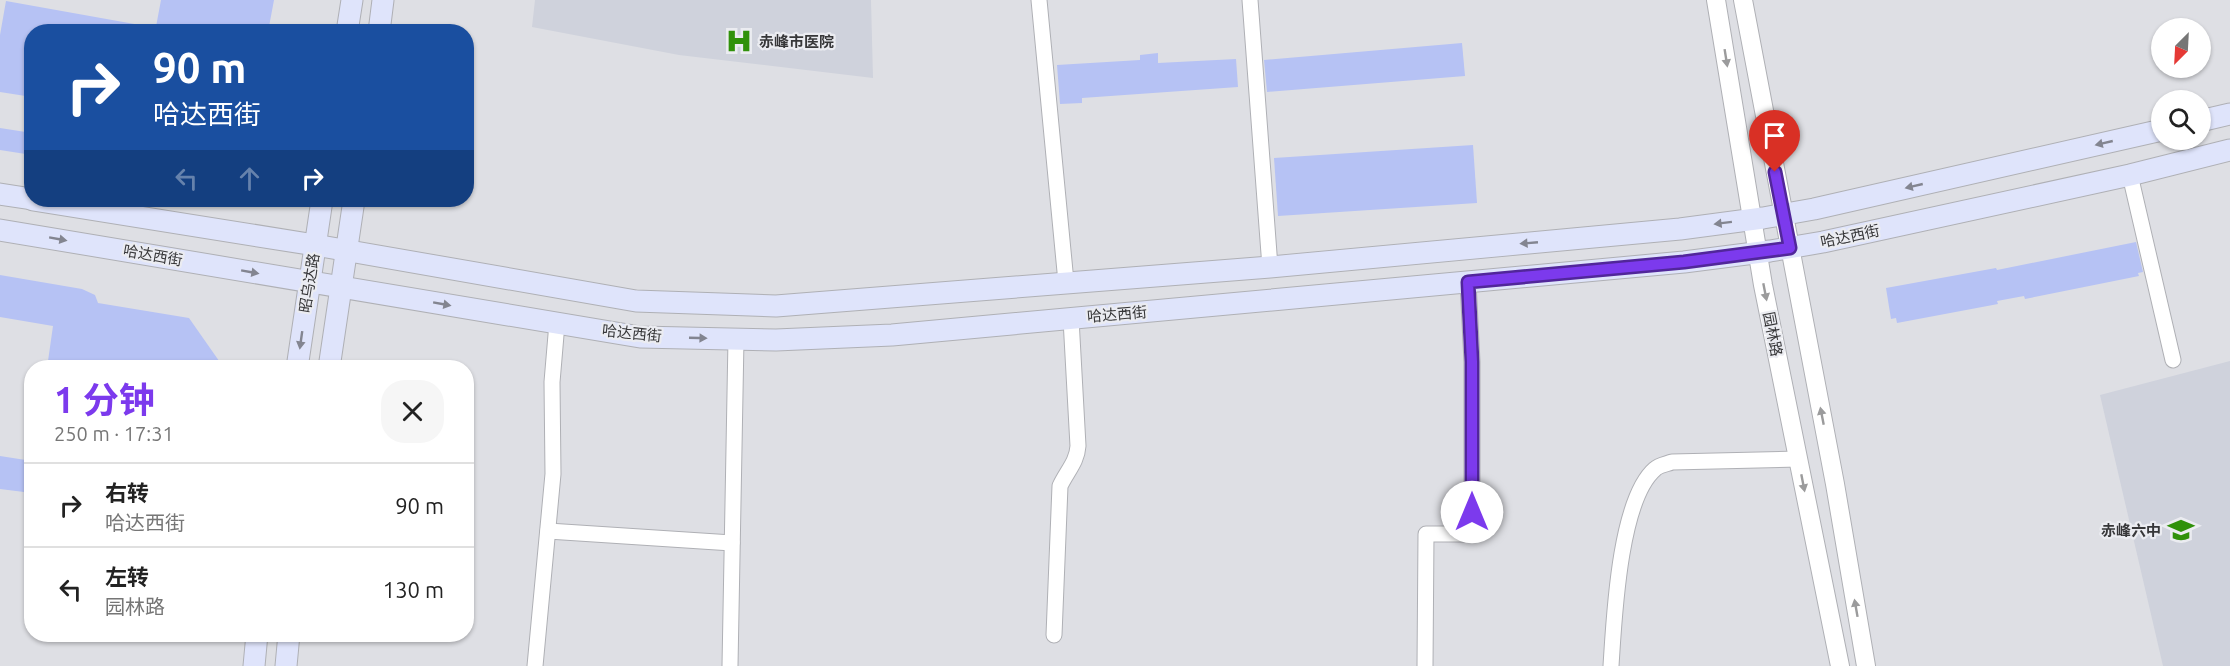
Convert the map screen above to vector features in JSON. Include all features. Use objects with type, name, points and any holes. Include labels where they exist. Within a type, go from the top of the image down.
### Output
[{"type":"main road","points":[[348,24],[352,0]]},
{"type":"main road","points":[[380,24],[383,0]]},
{"type":"main road","points":[[2211,118],[2230,114]]},
{"type":"main road","points":[[81,207],[315,245],[636,302],[776,306],[1270,267],[1680,229],[1752,220],[2151,132]]},
{"type":"main road","name":"哈达西街","points":[[0,230],[640,337],[776,340],[892,335],[1684,262],[1758,253],[2130,175],[2230,150]]},
{"type":"main road","points":[[0,194],[24,198]]},
{"type":"main road","name":"昭乌达路","points":[[298,360],[321,207]]},
{"type":"main road","points":[[330,360],[353,207]]},
{"type":"main road","points":[[254,666],[256,642]]},
{"type":"main road","points":[[286,666],[288,642]]},
{"type":"street","points":[[1039,0],[1066,282]]},
{"type":"street","points":[[1250,0],[1270,267]]},
{"type":"street","name":"园林路","points":[[1716,0],[1758,253],[1840,666]]},
{"type":"street","points":[[1743,0],[1835,484],[1866,666]]},
{"type":"street","points":[[2130,175],[2173,360]]},
{"type":"street","points":[[1425,666],[1426,534],[1472,534],[1472,362],[1468,282]]},
{"type":"street","points":[[1054,635],[1060,486],[1067,470],[1077,459],[1078,446],[1071,319]]},
{"type":"street","points":[[535,666],[553,474],[552,382],[556,323]]},
{"type":"street","points":[[730,666],[736,339]]},
{"type":"street","points":[[1611,666],[1615,596],[1626,534],[1639,492],[1655,468],[1672,462],[1798,459]]},
{"type":"street","points":[[548,531],[732,543]]},
{"type":"shaded area","name":"赤峰市医院","points":[[535,0],[871,0],[873,78],[679,55],[532,27]]},
{"type":"shaded area","name":"赤峰六中","points":[[2230,361],[2230,666],[2163,666],[2100,395]]},
{"type":"building","points":[[161,0],[274,0],[270,24],[156,24]]},
{"type":"building","points":[[6,1],[134,24],[24,24],[24,96],[0,92],[0,35]]},
{"type":"building","points":[[1462,43],[1465,76],[1267,92],[1264,60]]},
{"type":"building","points":[[1158,53],[1158,63],[1236,59],[1238,87],[1082,98],[1082,103],[1060,104],[1057,65],[1140,60],[1140,55]]},
{"type":"building","points":[[0,128],[24,132],[24,154],[0,150]]},
{"type":"building","points":[[1473,145],[1477,203],[1278,216],[1274,158]]},
{"type":"building","points":[[2136,242],[2143,272],[2138,273],[2139,276],[2025,299],[2024,296],[1997,301],[1998,304],[1897,323],[1896,318],[1891,319],[1886,288],[1996,268],[1997,270]]},
{"type":"building","points":[[0,275],[82,289],[95,295],[98,303],[189,318],[218,360],[48,360],[53,326],[0,317]]},
{"type":"building","points":[[0,456],[24,460],[24,492],[0,489]]},
{"type":"place","name":"赤峰市医院","points":[[739,41]]},
{"type":"place","name":"赤峰六中","points":[[2181,530]]},
{"type":"route","points":[[1472,512],[1472,362],[1468,282],[1684,262],[1790,248],[1775,172]]}]
